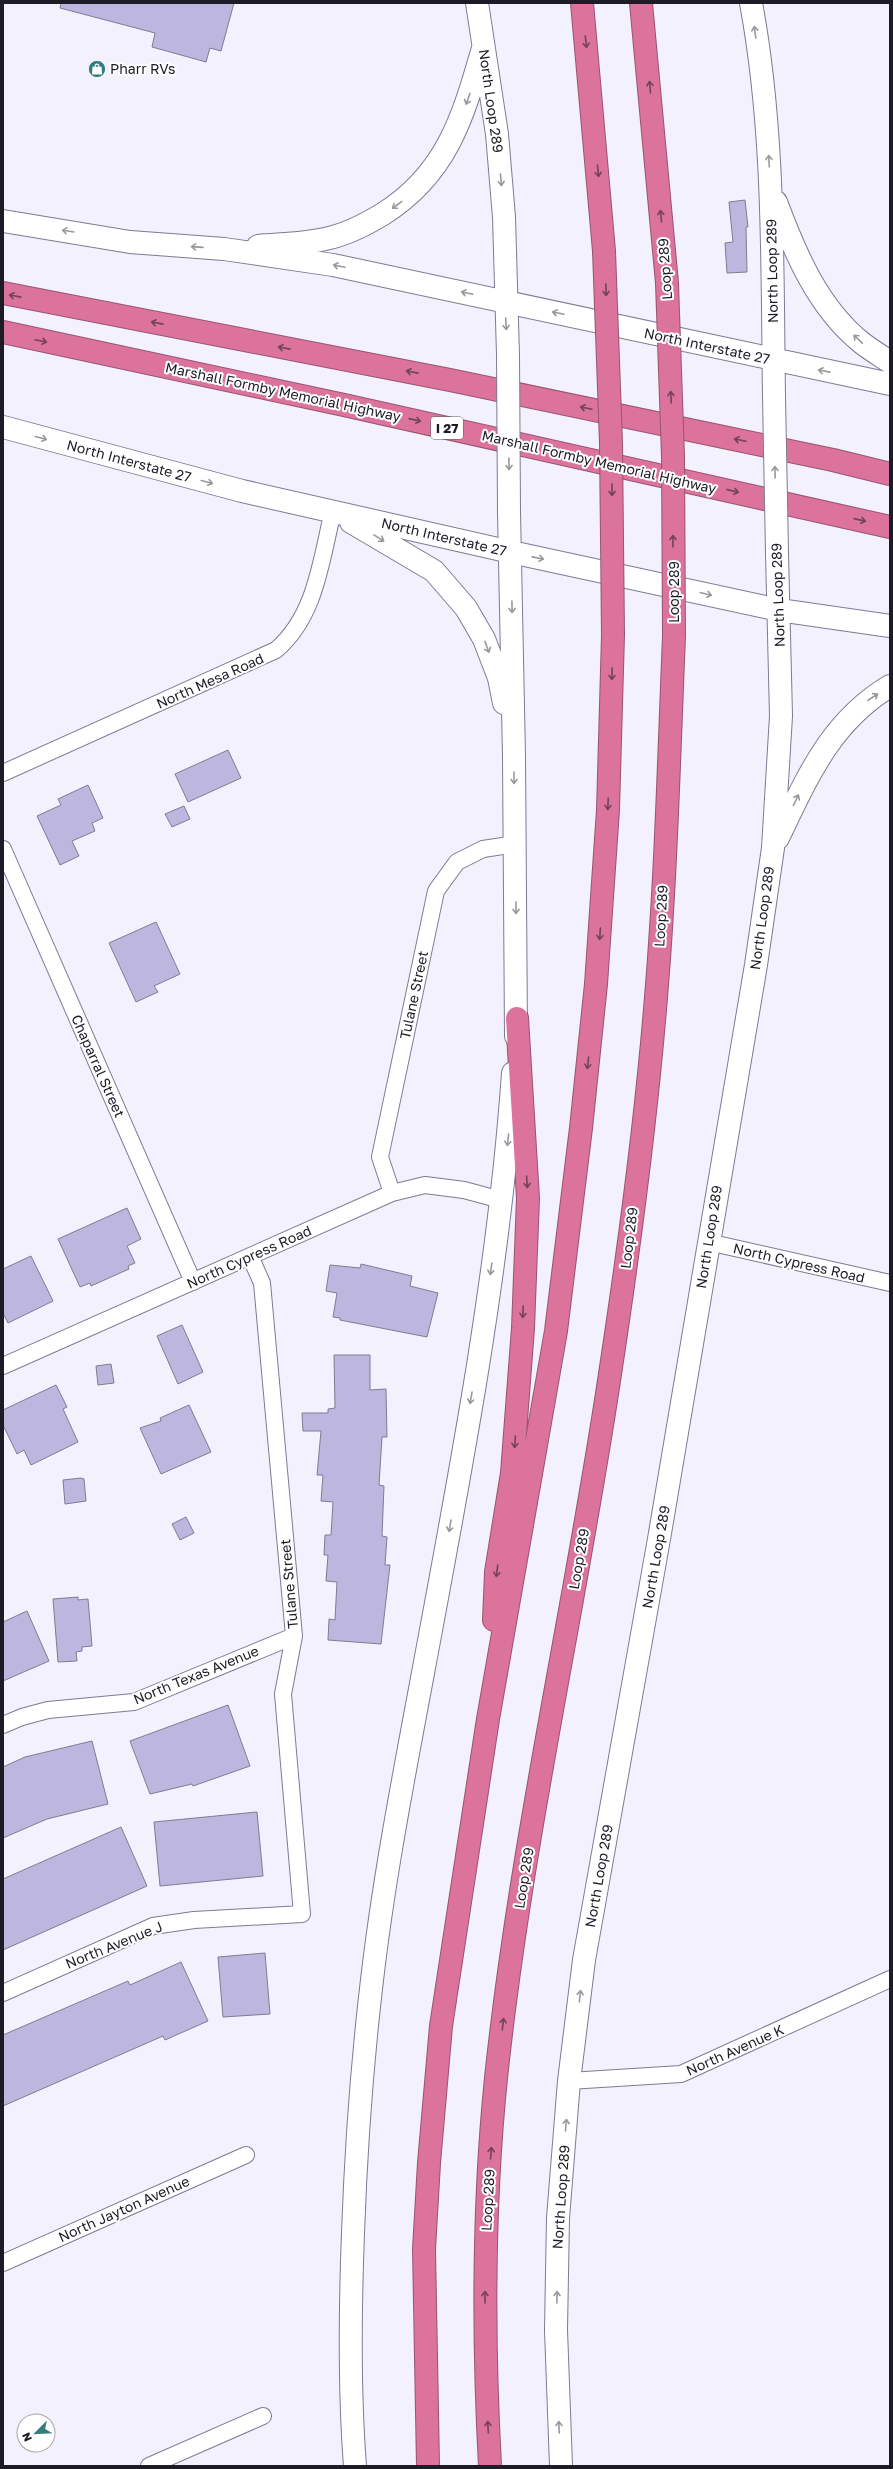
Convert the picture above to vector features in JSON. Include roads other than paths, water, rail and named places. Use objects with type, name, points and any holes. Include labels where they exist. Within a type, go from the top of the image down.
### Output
[{"type":"highway","points":[[428,2466],[424,2249],[434,2094],[441,2026],[488,1719],[556,1330],[581,1128],[596,984],[608,818],[613,635],[611,443],[604,251],[582,3]]},
{"type":"highway","name":"Loop 289","points":[[490,2466],[486,2398],[485,2272],[496,2080],[529,1847],[610,1377],[640,1159],[656,997],[665,851],[674,636],[673,457],[667,283],[641,3]]},
{"type":"highway","points":[[3,293],[450,380],[833,460],[890,470]]},
{"type":"highway","name":"Marshall Formby Memorial Highway","points":[[3,332],[336,403],[890,526]]},
{"type":"highway","points":[[833,460],[890,474]]},
{"type":"highway","points":[[488,1719],[496,1572],[512,1473],[526,1259],[528,1198],[517,1018]]},
{"type":"main road","name":"North Loop 289","points":[[355,2466],[350,2352],[352,2272],[357,2131],[372,1977],[401,1793],[446,1550],[480,1349],[502,1200],[509,1138],[517,1018],[508,355],[505,301],[504,217],[497,134],[476,3]]},
{"type":"main road","name":"North Loop 289","points":[[561,2466],[556,2330],[558,2226],[570,2081],[584,1960],[659,1539],[756,965],[773,848],[781,716],[770,188],[766,114],[751,3]]},
{"type":"main road","points":[[224,249],[325,239],[363,226],[394,207],[419,187],[438,164],[467,102],[483,48]]},
{"type":"main road","points":[[770,188],[802,265],[817,292],[861,342],[890,362]]},
{"type":"main road","name":"North Interstate 27","points":[[3,221],[130,242],[224,249],[333,265],[505,301],[774,361],[890,384]]},
{"type":"main road","name":"North Interstate 27","points":[[3,428],[242,491],[511,552],[779,610],[890,626]]},
{"type":"main road","points":[[333,511],[434,571],[466,608],[484,639],[499,678],[514,756]]},
{"type":"main road","points":[[773,848],[814,765],[836,733],[861,705],[890,686]]},
{"type":"street","name":"North Mesa Road","points":[[3,773],[276,650],[288,640],[306,612],[333,511]]},
{"type":"street","name":"Tulane Street","points":[[392,1193],[380,1157],[436,890],[457,862],[483,849],[515,844]]},
{"type":"street","name":"Chaparral Street","points":[[3,849],[193,1282]]},
{"type":"street","name":"North Cypress Road","points":[[3,1366],[392,1193],[425,1185],[464,1190],[502,1200]]},
{"type":"street","name":"North Cypress Road","points":[[708,1242],[890,1283]]},
{"type":"street","name":"Tulane Street","points":[[250,1256],[262,1283],[294,1636],[282,1694],[302,1914]]},
{"type":"street","name":"North Texas Avenue","points":[[3,1725],[22,1717],[48,1710],[134,1702],[294,1636]]},
{"type":"street","name":"North Avenue J","points":[[3,1993],[153,1926],[194,1920],[302,1914]]},
{"type":"street","name":"North Avenue K","points":[[570,2081],[681,2074],[890,1979]]},
{"type":"street","name":"North Jayton Avenue","points":[[3,2263],[246,2155]]},
{"type":"street","points":[[149,2466],[263,2416]]},
{"type":"place","name":"Pharr RVs","points":[[97,69]]}]
